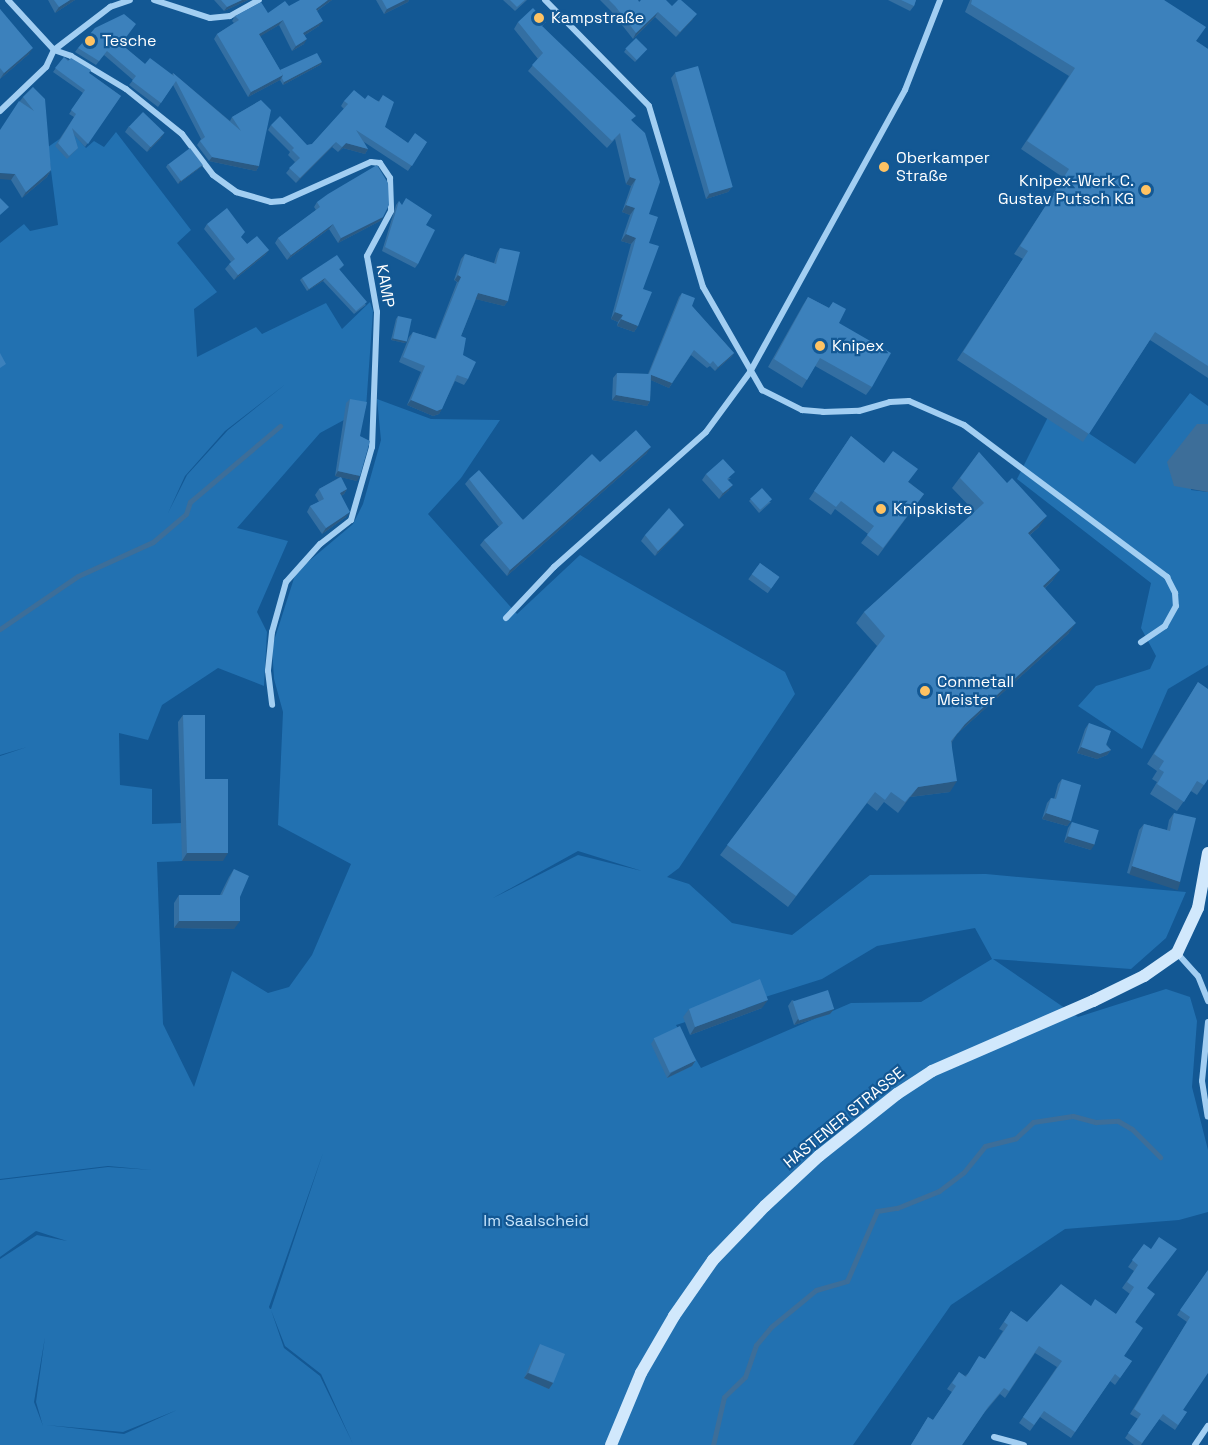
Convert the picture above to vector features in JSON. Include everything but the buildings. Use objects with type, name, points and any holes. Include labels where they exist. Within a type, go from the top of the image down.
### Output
[{"type":"main road","points":[[1177,953],[1197,908],[1208,854]]},
{"type":"main road","name":"HASTENER STRASSE","points":[[611,1445],[641,1373],[714,1260],[819,1156],[897,1094],[932,1071],[1093,1001],[1144,976],[1177,953]]},
{"type":"street","points":[[8,0],[54,50]]},
{"type":"street","points":[[0,111],[46,67],[54,50],[110,6],[130,0]]},
{"type":"street","points":[[154,0],[210,18],[230,16],[259,0]]},
{"type":"street","points":[[545,0],[649,106],[703,287],[762,390],[802,410],[859,411],[899,400],[964,425],[1167,577],[1175,593],[1176,606],[1165,626],[1142,642]]},
{"type":"street","points":[[506,618],[554,567],[706,432],[750,372],[905,90],[940,0]]},
{"type":"street","name":"KAMP","points":[[54,50],[71,56],[126,89],[182,134],[213,175],[236,192],[271,202],[283,201],[371,162],[380,163],[390,178],[391,211],[367,256],[377,312],[372,447],[351,520],[320,544],[286,582],[272,632],[268,671],[272,705]]},
{"type":"street","points":[[1177,953],[1198,976],[1208,1001]]},
{"type":"street","points":[[1208,1022],[1202,1081],[1208,1117]]},
{"type":"street","points":[[1195,1445],[1208,1426]]},
{"type":"street","points":[[994,1437],[1024,1445]]},
{"type":"green space","name":"Im Saalscheid","points":[[71,131],[86,148],[94,141],[104,147],[116,132],[191,230],[177,243],[217,292],[194,309],[197,357],[256,327],[262,334],[326,303],[342,329],[370,302],[373,311],[366,408],[320,433],[237,528],[288,541],[257,612],[267,632],[264,686],[218,668],[162,705],[148,740],[119,733],[120,785],[152,789],[152,824],[182,823],[183,861],[157,862],[163,1024],[194,1087],[232,971],[268,993],[289,987],[312,955],[351,864],[278,825],[283,712],[274,679],[272,647],[296,572],[353,524],[363,504],[381,440],[377,399],[431,419],[500,420],[461,478],[428,514],[517,614],[580,555],[785,672],[795,694],[679,868],[667,877],[689,884],[732,923],[792,935],[870,875],[986,874],[1186,892],[1166,938],[1131,969],[993,959],[1078,1017],[1166,989],[1190,997],[1197,1021],[1192,1087],[1208,1150],[1208,1212],[1179,1220],[1065,1229],[951,1305],[853,1445],[0,1445],[0,1259],[37,1235],[67,1241],[36,1231],[0,1257],[0,1180],[108,1167],[152,1170],[108,1166],[0,1179],[0,756],[27,747],[0,755],[0,243],[24,224],[30,231],[58,225],[48,147]],"holes":[[[287,383],[228,430],[187,475],[168,513],[185,476],[225,431]],[[578,851],[642,871],[578,855],[493,898]],[[975,928],[992,959],[921,1002],[851,1003],[701,1068],[676,1025],[822,979],[877,946]],[[323,1153],[271,1309],[269,1307]],[[271,1310],[285,1346],[321,1374],[353,1444],[320,1376],[284,1348]],[[45,1337],[36,1402],[43,1426],[34,1402]],[[177,1410],[124,1434],[46,1425],[123,1432]]]},
{"type":"green space","points":[[1190,393],[1208,406],[1208,424],[1191,490],[1208,492],[1208,665],[1168,689],[1142,749],[1078,706],[1096,686],[1150,669],[1156,656],[1141,628],[1151,583],[1017,479],[1052,409],[1135,464]]},
{"type":"shaded area","points":[[1197,424],[1208,424],[1208,492],[1174,486],[1167,462]]},
{"type":"waterway","points":[[0,629],[78,576],[153,542],[186,514],[190,502],[280,426]]},
{"type":"waterway","points":[[713,1445],[724,1397],[745,1377],[756,1345],[771,1327],[816,1290],[847,1281],[877,1211],[897,1208],[939,1191],[964,1172],[985,1146],[1016,1138],[1033,1122],[1073,1116],[1096,1122],[1118,1121],[1132,1129],[1160,1157]]},
{"type":"place","name":"Kampstraße","points":[[539,18]]},
{"type":"place","name":"Tesche","points":[[90,41]]},
{"type":"place","name":"Oberkamper Straße","points":[[884,167]]},
{"type":"place","name":"Knipex-Werk C. Gustav Putsch KG","points":[[1146,190]]},
{"type":"place","name":"Knipex","points":[[820,346]]},
{"type":"place","name":"Knipskiste","points":[[881,509]]},
{"type":"place","name":"Conmetall Meister","points":[[925,691]]}]
